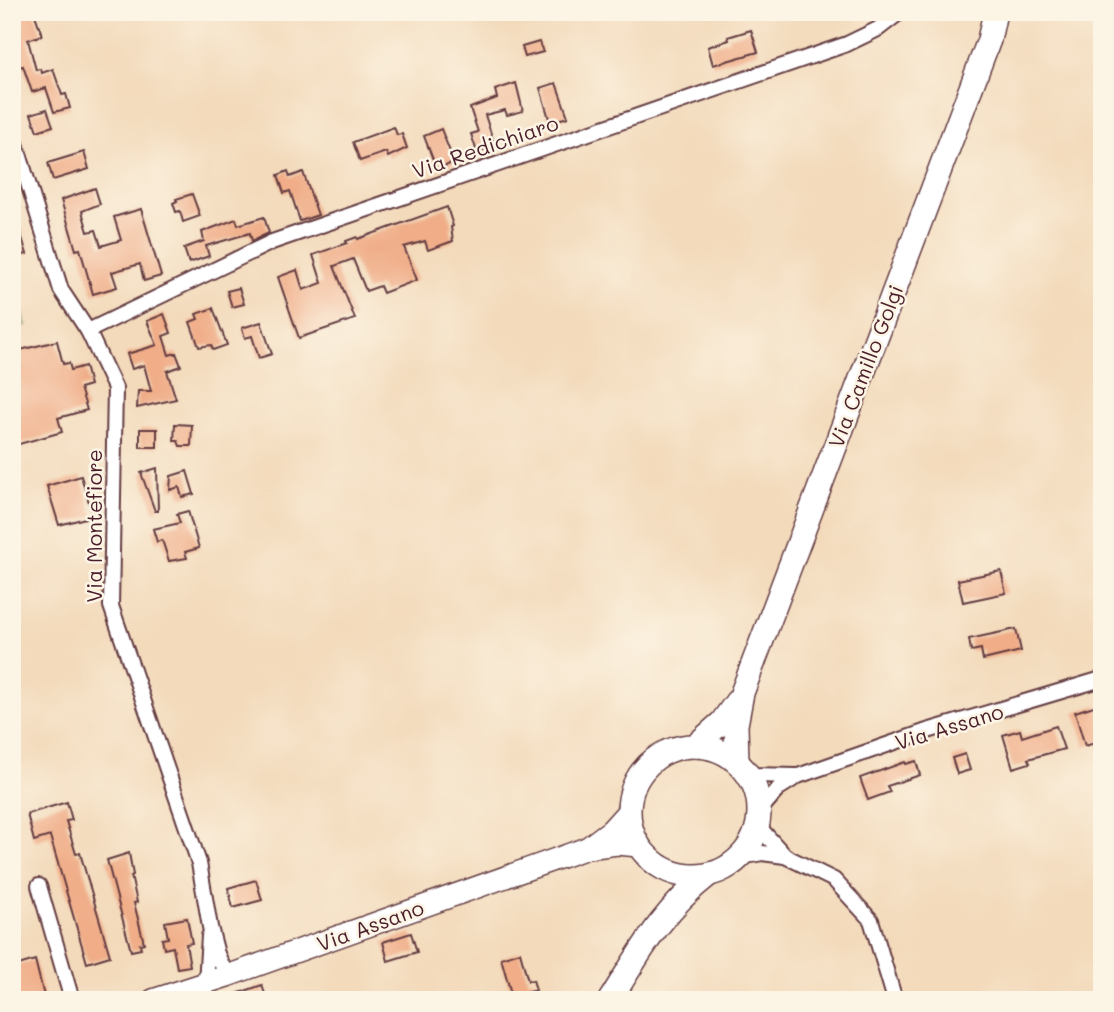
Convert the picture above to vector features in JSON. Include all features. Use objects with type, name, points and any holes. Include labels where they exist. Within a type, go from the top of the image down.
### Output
[{"type":"main road","name":"Via Camillo Golgi","points":[[743,768],[736,725],[742,693],[989,40],[995,12]]},
{"type":"main road","name":"Via Camillo Golgi","points":[[989,40],[1005,12]]},
{"type":"main road","name":"Via Camillo Golgi","points":[[695,746],[722,722],[742,693]]},
{"type":"main road","points":[[610,1000],[668,910],[707,876],[726,869],[741,857],[752,843],[759,818],[757,792],[743,768],[717,750],[695,746],[667,752],[649,764],[636,782],[629,810],[631,829],[639,846],[660,867],[683,876],[707,876]]},
{"type":"main road","name":"Via Assano","points":[[587,848],[611,830],[629,810]]},
{"type":"main road","name":"Via Assano","points":[[153,1000],[587,848],[617,844],[639,846]]},
{"type":"main road","points":[[660,867],[668,910]]},
{"type":"street","name":"Via Redichiaro","points":[[88,331],[272,242],[847,44],[878,29],[900,12]]},
{"type":"street","name":"Via Montefiore","points":[[12,131],[61,290],[88,331],[115,388],[111,606],[199,863],[210,928],[227,976]]},
{"type":"street","name":"Via Assano","points":[[759,818],[779,788],[798,776],[924,732],[1102,679]]},
{"type":"street","name":"Via Assano","points":[[743,768],[798,776]]},
{"type":"street","points":[[759,818],[785,856]]},
{"type":"street","points":[[741,857],[762,853],[785,856],[834,880],[871,920],[895,1000]]},
{"type":"street","points":[[39,886],[72,1000]]},
{"type":"street","name":"Via Montefiore","points":[[206,983],[210,928]]},
{"type":"green space","points":[[12,283],[26,325],[12,329]]},
{"type":"building","points":[[12,12],[34,12],[42,35],[28,40],[36,70],[41,69],[42,73],[53,69],[62,95],[66,94],[70,108],[54,112],[46,88],[32,92],[23,66],[18,67],[14,51],[18,50],[12,35]]},
{"type":"building","points":[[751,30],[758,52],[713,65],[708,47]]},
{"type":"building","points":[[539,42],[543,52],[525,57],[522,47]]},
{"type":"building","points":[[516,83],[523,111],[507,115],[505,110],[485,115],[495,146],[477,152],[471,134],[478,132],[470,108],[497,98],[495,90]]},
{"type":"building","points":[[556,83],[568,117],[550,122],[540,88]]},
{"type":"building","points":[[47,109],[53,126],[37,131],[31,114]]},
{"type":"building","points":[[394,127],[397,135],[402,134],[407,148],[388,157],[386,152],[360,161],[353,142]]},
{"type":"building","points":[[441,129],[454,162],[437,170],[424,136]]},
{"type":"building","points":[[84,152],[89,169],[53,180],[48,163]]},
{"type":"building","points":[[288,171],[290,177],[303,172],[318,215],[300,221],[290,191],[284,193],[278,175]]},
{"type":"building","points":[[95,188],[100,204],[82,211],[88,232],[96,230],[101,246],[121,240],[114,217],[141,209],[161,276],[144,281],[140,264],[112,272],[117,287],[93,294],[80,249],[76,250],[61,200]]},
{"type":"building","points":[[192,194],[200,216],[183,222],[180,211],[176,212],[173,203],[176,199]]},
{"type":"building","points":[[447,207],[453,226],[453,241],[428,250],[425,241],[404,247],[417,280],[383,293],[380,286],[366,291],[353,259],[334,266],[355,319],[299,338],[278,277],[297,270],[303,290],[322,283],[313,255],[357,237],[358,239]]},
{"type":"building","points":[[12,215],[15,215],[27,254],[15,257],[12,249]]},
{"type":"building","points":[[264,217],[269,233],[252,241],[250,233],[206,246],[209,256],[189,263],[184,248],[204,241],[202,232],[236,219],[238,225]]},
{"type":"building","points":[[239,288],[244,304],[232,307],[227,291]]},
{"type":"building","points":[[213,308],[227,345],[213,350],[211,345],[199,347],[190,322],[198,319],[196,314]]},
{"type":"building","points":[[164,314],[171,333],[163,336],[169,355],[176,353],[181,366],[167,371],[176,399],[137,408],[138,391],[151,391],[144,365],[132,369],[127,354],[157,345],[147,321]]},
{"type":"building","points":[[261,322],[272,354],[259,358],[252,336],[245,338],[242,328]]},
{"type":"building","points":[[57,341],[63,364],[69,363],[71,370],[85,366],[90,385],[80,388],[87,410],[58,418],[62,432],[12,446],[12,352]]},
{"type":"building","points":[[175,424],[192,425],[191,446],[180,446],[178,441],[174,441]]},
{"type":"building","points":[[140,429],[157,429],[157,447],[140,447]]},
{"type":"building","points":[[157,468],[158,511],[155,511],[141,473]]},
{"type":"building","points":[[187,471],[194,494],[182,497],[179,487],[170,490],[171,476]]},
{"type":"building","points":[[81,476],[93,516],[59,525],[47,486]]},
{"type":"building","points":[[188,511],[199,548],[185,552],[187,558],[169,561],[162,540],[157,542],[153,529],[180,523],[177,514]]},
{"type":"building","points":[[1001,571],[1006,593],[963,602],[958,580]]},
{"type":"building","points":[[1016,629],[1021,651],[983,660],[981,649],[971,651],[969,639]]},
{"type":"building","points":[[1097,705],[1102,721],[1102,741],[1085,746],[1075,712]]},
{"type":"building","points":[[1056,726],[1064,749],[1028,759],[1030,763],[1013,768],[1003,735],[1020,730],[1022,737]]},
{"type":"building","points":[[965,754],[970,770],[957,774],[952,758]]},
{"type":"building","points":[[916,761],[920,775],[887,786],[890,792],[868,800],[860,778],[905,762]]},
{"type":"building","points":[[67,802],[72,820],[66,821],[76,854],[80,853],[110,956],[87,963],[50,836],[34,841],[27,814]]},
{"type":"building","points":[[129,853],[137,902],[134,903],[144,943],[140,944],[141,949],[131,951],[107,860]]},
{"type":"building","points":[[256,880],[262,900],[233,908],[228,888]]},
{"type":"building","points":[[187,918],[192,943],[186,944],[190,966],[177,968],[173,947],[164,949],[162,939],[168,938],[165,922]]},
{"type":"building","points":[[411,933],[417,952],[388,961],[383,942]]},
{"type":"building","points":[[520,952],[528,981],[533,980],[536,990],[512,997],[501,958]]},
{"type":"building","points":[[35,960],[45,1000],[17,1000],[15,991],[12,992],[12,967]]},
{"type":"building","points":[[262,985],[267,1000],[225,1000],[225,998]]}]
